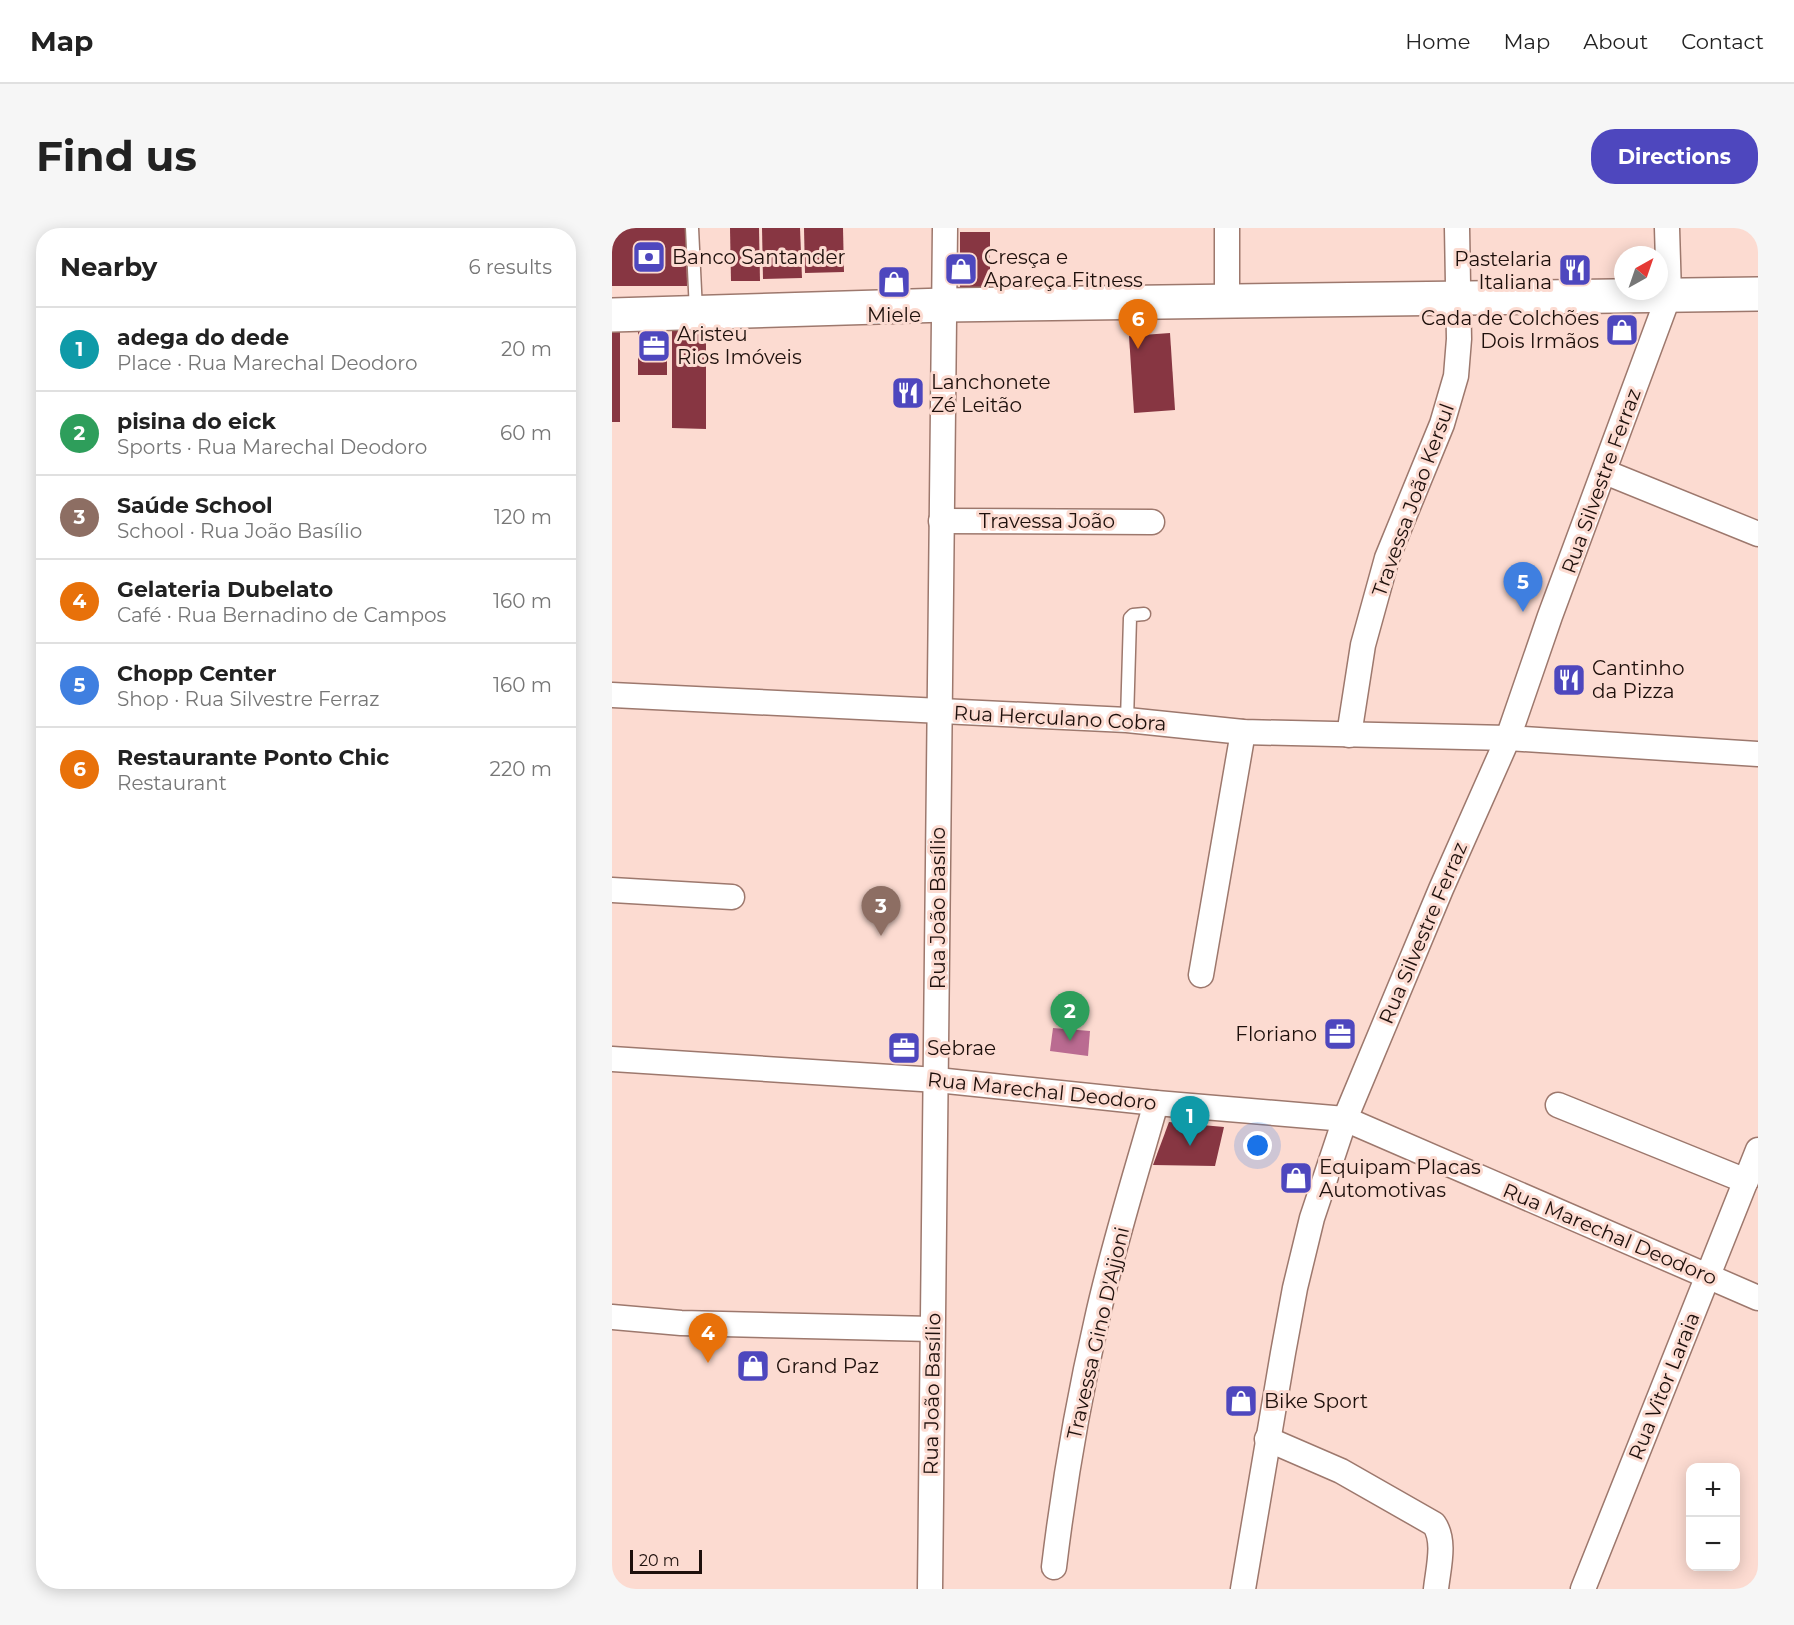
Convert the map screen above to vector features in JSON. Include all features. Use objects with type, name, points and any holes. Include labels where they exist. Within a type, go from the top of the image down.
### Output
[{"type":"street","name":"Rua João Basílio","points":[[930,1589],[945,228]]},
{"type":"street","points":[[1227,228],[1227,301]]},
{"type":"street","name":"Travessa João Kersul","points":[[1348,735],[1363,645],[1387,558],[1442,424],[1456,376],[1459,339],[1457,228]]},
{"type":"street","points":[[1667,228],[1669,295]]},
{"type":"street","points":[[612,315],[945,305],[1758,294]]},
{"type":"street","name":"Rua Silvestre Ferraz","points":[[1243,1589],[1267,1439],[1295,1288],[1309,1230],[1345,1119],[1427,921],[1508,738],[1550,616],[1669,295]]},
{"type":"street","points":[[1605,472],[1758,534]]},
{"type":"street","name":"Travessa João","points":[[941,521],[1152,522]]},
{"type":"street","name":"Rua Herculano Cobra","points":[[612,695],[1127,720],[1243,732],[1508,738],[1757,752]]},
{"type":"street","points":[[1201,975],[1243,732]]},
{"type":"street","points":[[612,890],[732,897]]},
{"type":"street","name":"Rua Marechal Deodoro","points":[[612,1059],[937,1080],[1156,1103],[1345,1119],[1758,1298]]},
{"type":"street","name":"Travessa Gino D'Ajjoni","points":[[1054,1567],[1078,1405],[1097,1317],[1156,1103]]},
{"type":"street","points":[[1558,1105],[1746,1181]]},
{"type":"street","name":"Rua Vitor Laraia","points":[[1583,1589],[1758,1150]]},
{"type":"street","points":[[612,1317],[681,1323],[932,1329]]},
{"type":"street","points":[[1267,1439],[1341,1472],[1434,1524],[1439,1531],[1440,1543],[1436,1589]]},
{"type":"lane","points":[[692,228],[696,312]]},
{"type":"lane","points":[[1127,720],[1130,618],[1133,615],[1144,614]]},
{"type":"shaded area","points":[[1053,1028],[1090,1031],[1088,1056],[1050,1051]]},
{"type":"building","name":"Banco Santander","points":[[612,228],[686,228],[687,286],[612,286]]},
{"type":"building","points":[[730,228],[759,228],[760,281],[731,281]]},
{"type":"building","points":[[762,228],[800,228],[802,278],[763,279]]},
{"type":"building","points":[[804,228],[843,228],[844,272],[805,273]]},
{"type":"building","points":[[960,232],[990,232],[990,288],[960,287]]},
{"type":"building","points":[[672,327],[706,327],[706,429],[672,428]]},
{"type":"building","points":[[638,328],[667,329],[667,375],[638,375]]},
{"type":"building","points":[[612,330],[620,330],[620,422],[612,422]]},
{"type":"building","points":[[1170,333],[1175,410],[1134,413],[1129,336]]},
{"type":"building","points":[[1169,1122],[1224,1127],[1215,1166],[1153,1165]]},
{"type":"place","name":"Banco Santander","points":[[649,257]]},
{"type":"place","name":"Cresça e Apareça Fitness","points":[[961,269]]},
{"type":"place","name":"Pastelaria Italiana","points":[[1575,270]]},
{"type":"place","name":"Miele","points":[[894,282]]},
{"type":"place","name":"Cada de Colchões Dois Irmãos","points":[[1622,330]]},
{"type":"place","name":"Aristeu Rios Imóveis","points":[[654,346]]},
{"type":"place","name":"Restaurante Ponto Chic","points":[[1138,349]]},
{"type":"place","name":"Lanchonete Zé Leitão","points":[[908,393]]},
{"type":"place","name":"Chopp Center","points":[[1523,612]]},
{"type":"place","name":"Cantinho da Pizza","points":[[1569,680]]},
{"type":"place","name":"Saúde School","points":[[881,936]]},
{"type":"place","name":"Floriano","points":[[1340,1034]]},
{"type":"place","name":"pisina do eick","points":[[1070,1041]]},
{"type":"place","name":"Sebrae","points":[[904,1048]]},
{"type":"place","name":"adega do dede","points":[[1190,1146]]},
{"type":"place","name":"Equipam Placas Automotivas","points":[[1296,1178]]},
{"type":"place","name":"Gelateria Dubelato","points":[[708,1363]]},
{"type":"place","name":"Grand Paz","points":[[753,1366]]},
{"type":"place","name":"Bike Sport","points":[[1241,1401]]}]
